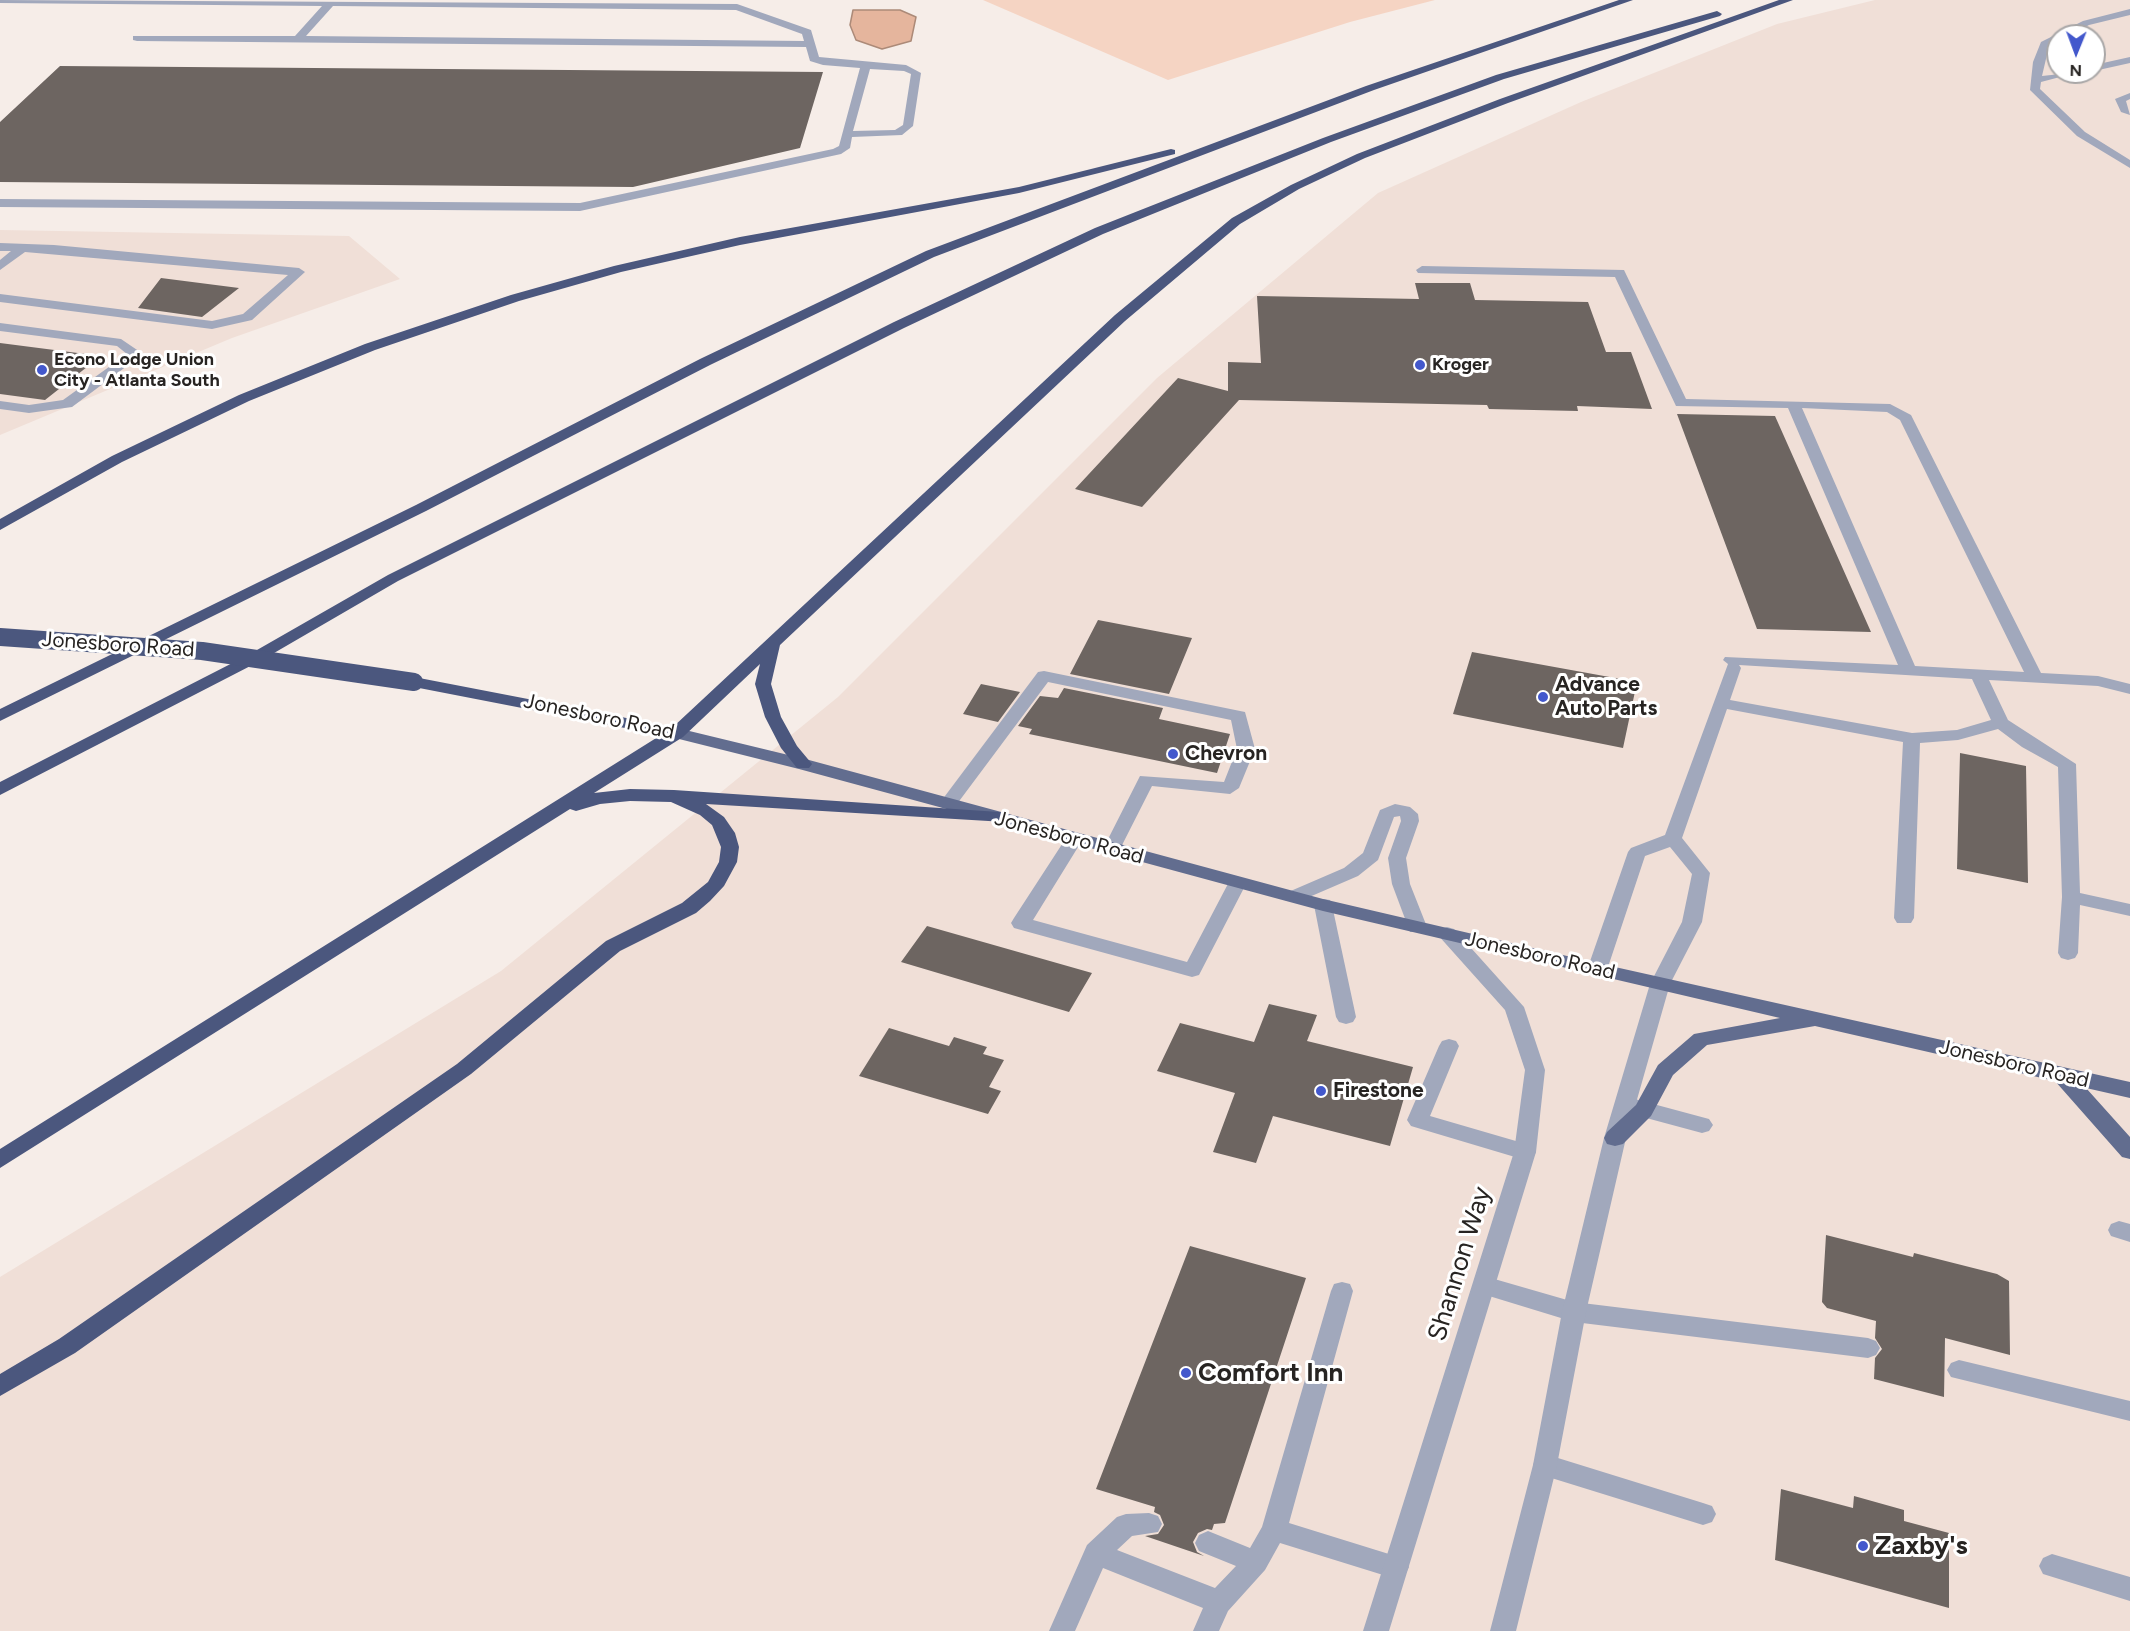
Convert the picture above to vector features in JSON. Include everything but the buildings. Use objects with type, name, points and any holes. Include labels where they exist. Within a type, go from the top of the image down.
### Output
[{"type":"highway","points":[[0,716],[420,508],[695,368],[930,254],[1370,88],[1628,0]]},
{"type":"highway","points":[[0,789],[256,657],[393,578],[899,325],[1099,231],[1327,140],[1500,77],[1767,0]]},
{"type":"highway","points":[[0,1160],[677,733],[1120,318],[1236,221],[1295,186],[1361,156],[1504,101],[1788,0]]},
{"type":"highway","points":[[0,525],[117,459],[244,398],[370,347],[515,298],[618,269],[740,241],[1019,190],[1248,133]]},
{"type":"highway","name":"Jonesboro Road","points":[[0,637],[202,651],[458,688],[677,733]]},
{"type":"highway","points":[[775,642],[763,684],[773,717],[790,748],[803,764]]},
{"type":"highway","points":[[554,812],[598,798],[630,795],[999,818]]},
{"type":"highway","points":[[0,1386],[67,1346],[464,1069],[614,946],[689,908],[703,897],[715,886],[728,862],[730,847],[726,833],[718,821],[706,811],[674,796]]},
{"type":"main road","name":"Jonesboro Road","points":[[677,733],[803,764],[1237,884],[1597,970],[2130,1090]]},
{"type":"main road","points":[[1634,1107],[1665,1070],[1701,1039],[1817,1020]]},
{"type":"main road","points":[[2063,1076],[2130,1151]]},
{"type":"street","points":[[0,0],[737,7],[807,32],[814,59],[837,64],[906,68],[916,73],[908,126],[898,133],[847,134]]},
{"type":"street","points":[[298,39],[330,3]]},
{"type":"street","points":[[2084,24],[2130,12]]},
{"type":"street","points":[[137,38],[811,44]]},
{"type":"street","points":[[2046,43],[2038,62],[2035,90],[2081,135],[2130,165]]},
{"type":"street","points":[[2106,65],[2130,60]]},
{"type":"street","points":[[0,203],[580,207],[837,152],[844,148],[866,66]]},
{"type":"street","points":[[2036,80],[2046,78]]},
{"type":"street","points":[[2130,96],[2121,99],[2125,110],[2130,112]]},
{"type":"street","points":[[0,248],[299,272],[248,317],[212,325],[0,298]]},
{"type":"street","points":[[0,266],[22,248]]},
{"type":"street","points":[[1422,270],[1620,273],[1681,403],[1890,408],[1906,418],[2036,678]]},
{"type":"street","points":[[0,327],[121,343],[136,354],[67,404],[29,410],[0,405]]},
{"type":"street","points":[[1793,404],[1909,670]]},
{"type":"street","points":[[1673,839],[1721,703],[1732,664],[1909,670],[2098,681],[2130,688]]},
{"type":"street","points":[[1978,674],[2001,723],[2028,742],[2067,764],[2071,897],[2068,952]]},
{"type":"street","points":[[948,804],[1044,676],[1239,717],[1246,749],[1230,788],[1146,780],[1112,849]]},
{"type":"street","points":[[1721,703],[1912,738],[1958,735],[2001,723]]},
{"type":"street","points":[[1904,918],[1912,738]]},
{"type":"street","points":[[1293,897],[1351,872],[1371,856],[1386,814],[1395,810],[1404,811],[1409,814],[1410,821],[1397,858],[1401,884],[1417,927]]},
{"type":"street","points":[[1074,839],[1021,923],[1192,970],[1237,884]]},
{"type":"street","points":[[1597,970],[1637,852],[1673,839]]},
{"type":"street","points":[[1503,1631],[1545,1466],[1574,1312],[1615,1138],[1634,1107],[1660,984],[1692,922],[1701,873],[1673,839]]},
{"type":"street","points":[[2071,897],[2130,910]]},
{"type":"street","points":[[1323,905],[1346,1017]]},
{"type":"street","name":"Shannon Way","points":[[1376,1631],[1525,1152],[1535,1070],[1514,1007],[1447,934]]},
{"type":"street","points":[[1449,1046],[1418,1120],[1525,1152]]},
{"type":"street","points":[[1634,1107],[1702,1125]]},
{"type":"street","points":[[1484,1285],[1574,1312],[1868,1348]]},
{"type":"street","points":[[1206,1631],[1220,1602],[1256,1562],[1274,1530],[1342,1291]]},
{"type":"street","points":[[1959,1370],[2130,1411]]},
{"type":"street","points":[[1545,1466],[1703,1514]]},
{"type":"street","points":[[1062,1631],[1096,1553],[1126,1525],[1149,1524]]},
{"type":"street","points":[[1274,1530],[1396,1567]]},
{"type":"street","points":[[1208,1543],[1256,1562]]},
{"type":"street","points":[[1096,1553],[1220,1602]]},
{"type":"street","points":[[2052,1566],[2130,1589]]},
{"type":"shaded area","points":[[983,0],[1435,0],[1350,22],[1168,80]]},
{"type":"shaded area","points":[[1875,0],[2130,0],[2130,1631],[0,1631],[0,1277],[501,971],[838,697],[1157,378],[1378,193],[1581,102],[1777,24]]},
{"type":"shaded area","points":[[853,10],[900,10],[916,17],[911,41],[882,49],[856,40],[850,25]]},
{"type":"shaded area","points":[[0,230],[349,236],[400,279],[232,338],[0,435]]},
{"type":"place","name":"Kroger","points":[[1420,365]]},
{"type":"place","name":"Econo Lodge Union City - Atlanta South","points":[[42,370]]},
{"type":"place","name":"Advance Auto Parts","points":[[1543,697]]},
{"type":"place","name":"Chevron","points":[[1173,754]]},
{"type":"place","name":"Firestone","points":[[1321,1091]]},
{"type":"place","name":"Comfort Inn","points":[[1186,1373]]},
{"type":"place","name":"Zaxby's","points":[[1863,1546]]}]
